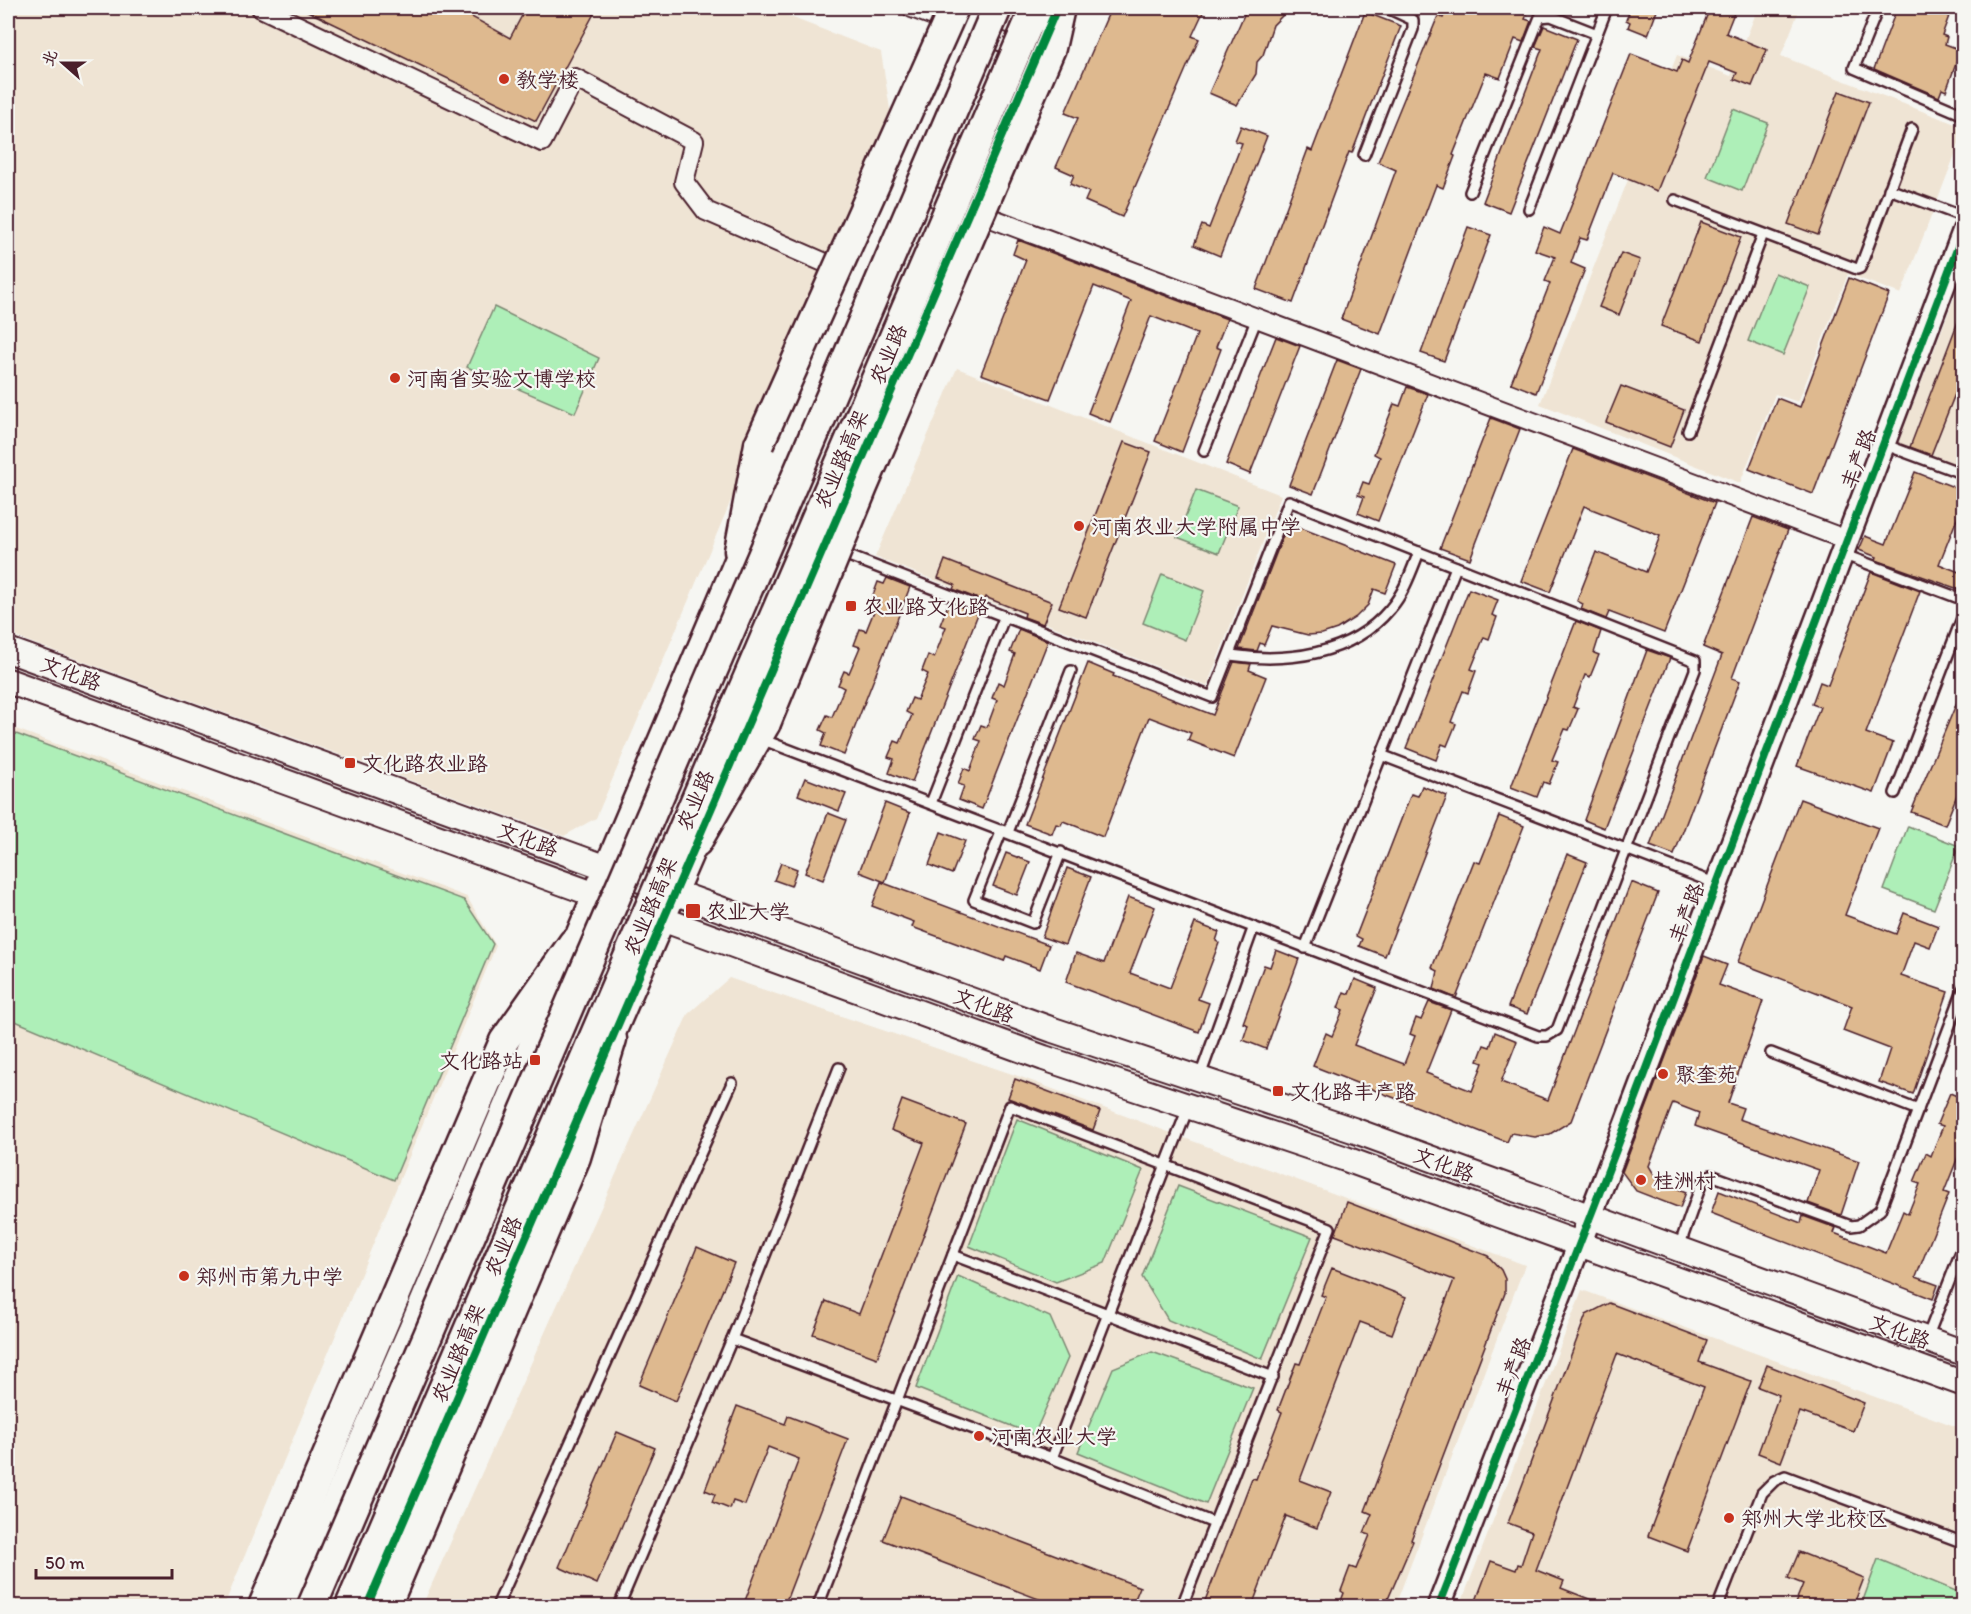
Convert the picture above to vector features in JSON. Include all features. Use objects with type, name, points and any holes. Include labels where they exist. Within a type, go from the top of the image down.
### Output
[{"type":"highway","name":"农业路高架","points":[[312,1606],[997,8]]},
{"type":"highway","name":"农业路高架","points":[[350,1606],[1035,8]]},
{"type":"highway","points":[[697,842],[762,730],[863,487],[1051,48],[1059,8]]},
{"type":"highway","points":[[739,551],[759,444],[837,268],[962,14]]},
{"type":"highway","points":[[263,1606],[504,1041],[573,943]]},
{"type":"highway","points":[[386,1606],[576,1157],[612,1039]]},
{"type":"main road","name":"文化路","points":[[8,650],[1042,1026],[1353,1130],[1964,1353]]},
{"type":"main road","name":"文化路","points":[[8,681],[1044,1058],[1343,1158],[1964,1384]]},
{"type":"street","points":[[261,8],[542,142],[576,78],[694,141],[684,182],[706,211],[837,268]]},
{"type":"street","points":[[912,8],[962,14],[1037,55]]},
{"type":"street","name":"农业路","points":[[367,1606],[1059,8]]},
{"type":"street","points":[[288,1606],[411,1327],[896,182],[962,14]]},
{"type":"street","points":[[896,182],[1257,318],[1844,547]]},
{"type":"street","name":"丰产路","points":[[1439,1606],[1590,1217],[1964,231]]},
{"type":"lane","points":[[1364,155],[1413,29],[1413,20],[1388,8]]},
{"type":"lane","points":[[1529,209],[1608,8]]},
{"type":"lane","points":[[1878,8],[1854,68],[1964,115]]},
{"type":"lane","points":[[1470,192],[1540,17],[1551,16],[1597,34]]},
{"type":"lane","points":[[1675,200],[1857,269],[1860,268],[1912,129]]},
{"type":"lane","points":[[1889,189],[1964,217]]},
{"type":"lane","points":[[1688,431],[1762,234]]},
{"type":"lane","points":[[1204,451],[1257,318]]},
{"type":"lane","points":[[1883,444],[1964,474]]},
{"type":"lane","points":[[762,730],[931,803],[1253,929],[1538,1036],[1548,1036],[1557,1030],[1695,670],[1695,661],[1289,501],[1212,697],[1205,697],[825,547]]},
{"type":"lane","points":[[1844,547],[1964,600]]},
{"type":"lane","points":[[1230,655],[1264,659],[1310,655],[1339,646],[1370,630],[1391,609],[1406,584],[1419,552]]},
{"type":"lane","points":[[1305,948],[1456,567]]},
{"type":"lane","points":[[1895,793],[1964,613]]},
{"type":"lane","points":[[931,803],[1004,618]]},
{"type":"lane","points":[[1061,852],[1033,923],[974,900],[1071,671]]},
{"type":"lane","points":[[1381,755],[1717,884]]},
{"type":"lane","points":[[1199,1079],[1253,929]]},
{"type":"lane","points":[[1678,1250],[1702,1182],[1711,1175],[1851,1226],[1859,1225],[1880,1210],[1964,988]]},
{"type":"lane","points":[[1771,1053],[1918,1110]]},
{"type":"lane","points":[[619,1606],[732,1339],[839,1068]]},
{"type":"lane","points":[[497,1606],[732,1083]]},
{"type":"lane","points":[[818,1606],[1010,1106],[1330,1228],[1182,1606]]},
{"type":"lane","points":[[1052,1458],[1110,1315],[1189,1107]]},
{"type":"lane","points":[[1926,1340],[1960,1263],[1964,1244]]},
{"type":"lane","points":[[953,1255],[1273,1377]]},
{"type":"lane","points":[[732,1339],[1052,1458],[1214,1523]]},
{"type":"lane","points":[[1718,1606],[1762,1493],[1773,1481],[1785,1476],[1964,1543]]},
{"type":"shaded area","name":"河南省实验文博学校","points":[[8,8],[767,8],[881,52],[892,122],[596,818],[564,836],[8,634]]},
{"type":"shaded area","points":[[1758,8],[1800,8],[1781,56],[1963,127],[1963,134],[1901,294],[1848,274],[1798,402],[1775,394],[1740,483],[1540,404],[1677,55],[1731,76]]},
{"type":"shaded area","points":[[1963,275],[1963,481],[1894,454]]},
{"type":"shaded area","name":"河南农业大学附属中学","points":[[957,368],[1281,495],[1207,686],[875,557]]},
{"type":"shaded area","name":"郑州市第九中学","points":[[8,726],[467,897],[496,946],[224,1606],[8,1606]]},
{"type":"shaded area","name":"河南农业大学","points":[[729,978],[1018,1076],[1525,1265],[1395,1606],[422,1606],[688,1014]]},
{"type":"shaded area","name":"郑州大学北校区","points":[[1582,1290],[1963,1429],[1963,1606],[1460,1606]]},
{"type":"green space","points":[[1733,109],[1768,123],[1742,191],[1707,177]]},
{"type":"green space","points":[[1775,273],[1810,287],[1783,355],[1748,341]]},
{"type":"green space","points":[[494,307],[599,358],[575,413],[467,367]]},
{"type":"green space","points":[[1196,490],[1238,506],[1219,553],[1177,537]]},
{"type":"green space","points":[[1162,574],[1204,591],[1185,640],[1143,623]]},
{"type":"green space","points":[[8,731],[464,900],[493,944],[394,1180],[8,1018]]},
{"type":"green space","points":[[1908,826],[1959,846],[1934,909],[1884,890]]},
{"type":"green space","points":[[1017,1119],[1143,1170],[1105,1263],[1056,1282],[969,1246]]},
{"type":"green space","points":[[1178,1186],[1312,1237],[1262,1359],[1168,1320],[1142,1277]]},
{"type":"green space","points":[[958,1276],[1050,1317],[1068,1358],[1034,1435],[916,1388]]},
{"type":"green space","points":[[1152,1352],[1253,1388],[1206,1504],[1078,1452],[1113,1368]]},
{"type":"green space","points":[[1878,1559],[1963,1594],[1963,1606],[1861,1606]]},
{"type":"building","name":"教学楼","points":[[301,8],[471,8],[468,15],[510,38],[526,8],[597,8],[536,121]]},
{"type":"building","points":[[1111,8],[1205,8],[1192,36],[1199,39],[1122,217],[1085,201],[1089,192],[1070,184],[1074,175],[1056,167],[1078,118],[1065,113]]},
{"type":"building","points":[[1247,8],[1290,8],[1273,25],[1263,55],[1257,62],[1256,74],[1237,105],[1209,93]]},
{"type":"building","points":[[1447,8],[1530,8],[1525,19],[1531,21],[1523,42],[1515,39],[1500,78],[1486,73],[1453,155],[1455,156],[1443,188],[1436,185],[1380,334],[1341,319],[1396,170],[1378,162],[1438,16],[1443,18]]},
{"type":"building","points":[[1631,8],[1658,8],[1648,35],[1628,27],[1630,22],[1626,20]]},
{"type":"building","points":[[1710,8],[1736,8],[1726,33],[1767,50],[1752,86],[1734,79],[1737,73],[1709,62],[1657,191],[1613,173],[1587,240],[1580,238],[1571,263],[1585,269],[1536,393],[1511,383],[1550,283],[1545,281],[1555,257],[1535,250],[1544,227],[1560,234],[1631,54],[1677,72],[1682,60],[1688,63]]},
{"type":"building","points":[[1897,8],[1952,8],[1942,35],[1947,37],[1945,44],[1961,50],[1946,91],[1942,89],[1939,97],[1874,69]]},
{"type":"building","points":[[1365,12],[1401,26],[1352,153],[1349,152],[1293,303],[1256,289],[1308,149],[1312,151]]},
{"type":"building","points":[[1544,26],[1577,39],[1509,212],[1483,202],[1542,49],[1535,47]]},
{"type":"building","points":[[1839,91],[1869,102],[1818,235],[1788,224]]},
{"type":"building","points":[[1241,126],[1267,136],[1220,256],[1194,245],[1202,225],[1209,228],[1242,143],[1235,141]]},
{"type":"building","points":[[1701,222],[1741,237],[1702,341],[1661,326]]},
{"type":"building","points":[[1468,227],[1491,235],[1444,361],[1421,353]]},
{"type":"building","points":[[1018,240],[1227,319],[1216,347],[1221,349],[1182,452],[1155,441],[1197,334],[1151,316],[1110,422],[1088,413],[1131,301],[1094,286],[1050,399],[981,374],[1026,260],[1013,254]]},
{"type":"building","points":[[1621,253],[1640,260],[1619,315],[1599,307]]},
{"type":"building","points":[[1849,278],[1889,294],[1813,494],[1749,469],[1777,398],[1800,407]]},
{"type":"building","points":[[1962,311],[1964,371],[1931,455],[1910,447]]},
{"type":"building","points":[[1276,337],[1300,346],[1250,474],[1226,464]]},
{"type":"building","points":[[1337,360],[1361,369],[1313,494],[1289,485]]},
{"type":"building","points":[[1621,386],[1684,410],[1670,447],[1606,422]]},
{"type":"building","points":[[1407,387],[1428,394],[1378,521],[1358,513],[1364,497],[1358,495],[1363,482],[1369,484],[1380,457],[1374,454],[1394,404],[1400,406]]},
{"type":"building","points":[[1491,418],[1520,429],[1470,559],[1440,548]]},
{"type":"building","points":[[1124,442],[1151,452],[1086,617],[1059,607]]},
{"type":"building","points":[[1573,449],[1715,503],[1664,633],[1609,612],[1606,619],[1581,609],[1583,604],[1577,601],[1596,552],[1646,572],[1660,536],[1584,506],[1550,592],[1521,581]]},
{"type":"building","points":[[1915,472],[1964,491],[1964,501],[1939,564],[1964,574],[1964,591],[1876,560],[1877,557],[1859,550],[1865,536],[1886,544]]},
{"type":"building","points":[[1753,517],[1788,530],[1732,678],[1740,681],[1674,855],[1650,846],[1722,655],[1703,647]]},
{"type":"building","points":[[1288,523],[1396,565],[1385,593],[1374,589],[1368,605],[1356,617],[1337,629],[1322,634],[1308,635],[1272,626],[1264,645],[1260,643],[1257,651],[1239,649]]},
{"type":"building","points":[[945,560],[1052,602],[1043,624],[1024,617],[1025,613],[985,597],[983,601],[953,589],[955,585],[938,578]]},
{"type":"building","points":[[1871,572],[1920,591],[1866,733],[1893,743],[1874,793],[1797,766],[1820,707],[1812,704],[1820,682],[1828,685]]},
{"type":"building","points":[[887,578],[910,587],[844,755],[821,746],[826,733],[820,730],[827,715],[832,717],[844,688],[838,685],[844,671],[849,673],[860,647],[854,645],[860,629],[866,631],[878,601],[872,598],[878,582],[884,584]]},
{"type":"building","points":[[1469,589],[1498,600],[1492,615],[1497,617],[1489,639],[1484,637],[1471,669],[1476,671],[1468,693],[1463,691],[1451,722],[1456,724],[1447,746],[1442,744],[1436,760],[1406,748]]},
{"type":"building","points":[[949,602],[978,614],[912,782],[889,773],[894,759],[888,757],[895,741],[900,743],[912,715],[906,712],[912,698],[917,700],[928,674],[922,671],[928,655],[934,658],[946,627],[940,625]]},
{"type":"building","points":[[1576,621],[1601,631],[1594,653],[1599,655],[1590,677],[1585,675],[1573,707],[1578,709],[1569,730],[1565,729],[1552,760],[1558,762],[1549,784],[1543,782],[1537,797],[1511,787]]},
{"type":"building","points":[[1019,629],[1048,641],[982,809],[959,800],[964,786],[958,784],[964,768],[970,771],[981,741],[975,739],[981,725],[987,727],[997,700],[992,698],[998,682],[1004,685],[1015,654],[1010,652]]},
{"type":"building","points":[[1647,650],[1670,658],[1604,828],[1584,820]]},
{"type":"building","points":[[1234,662],[1251,664],[1249,670],[1266,677],[1234,758],[1188,740],[1191,733],[1149,717],[1103,837],[1063,821],[1061,825],[1056,824],[1052,834],[1025,824],[1088,663],[1114,674],[1113,676],[1213,715]]},
{"type":"building","points":[[1962,690],[1964,777],[1945,825],[1911,812]]},
{"type":"building","points":[[805,778],[846,794],[839,811],[798,795]]},
{"type":"building","points":[[1422,786],[1447,796],[1385,956],[1359,946],[1362,939],[1356,936],[1411,794],[1418,796]]},
{"type":"building","points":[[1800,799],[1878,828],[1845,915],[1896,934],[1904,913],[1938,926],[1930,947],[1914,941],[1901,976],[1948,992],[1913,1094],[1879,1082],[1890,1049],[1843,1031],[1852,1006],[1738,962]]},
{"type":"building","points":[[885,803],[910,813],[885,882],[859,872]]},
{"type":"building","points":[[828,813],[846,820],[823,880],[805,873]]},
{"type":"building","points":[[1499,816],[1524,826],[1456,998],[1434,989],[1438,971],[1432,968],[1474,861],[1480,863]]},
{"type":"building","points":[[941,832],[965,841],[952,874],[929,865]]},
{"type":"building","points":[[1006,853],[1030,862],[1017,895],[993,886]]},
{"type":"building","points":[[1567,854],[1587,862],[1527,1014],[1508,1007]]},
{"type":"building","points":[[781,863],[797,869],[791,886],[774,880]]},
{"type":"building","points":[[1067,868],[1091,877],[1065,945],[1042,937]]},
{"type":"building","points":[[881,882],[1049,945],[1040,969],[1006,956],[1004,961],[912,927],[914,922],[872,906]]},
{"type":"building","points":[[1631,882],[1658,893],[1571,1121],[1550,1134],[1535,1137],[1511,1133],[1507,1142],[1313,1066],[1326,1033],[1332,1036],[1343,1010],[1338,1008],[1344,992],[1349,994],[1355,979],[1377,988],[1354,1045],[1404,1064],[1415,1036],[1410,1034],[1416,1018],[1421,1020],[1429,1002],[1451,1010],[1426,1073],[1472,1091],[1483,1063],[1478,1061],[1484,1045],[1490,1047],[1495,1032],[1517,1041],[1501,1082],[1548,1100]]},
{"type":"building","points":[[1128,897],[1155,907],[1130,973],[1170,988],[1195,923],[1219,932],[1216,941],[1219,943],[1198,999],[1209,1003],[1199,1032],[1066,982],[1076,953],[1104,963]]},
{"type":"building","points":[[1276,950],[1299,959],[1266,1049],[1243,1040],[1248,1025],[1243,1023],[1264,965],[1270,967]]},
{"type":"building","points":[[1704,956],[1727,965],[1719,985],[1763,1001],[1728,1103],[1743,1108],[1739,1119],[1859,1161],[1841,1215],[1808,1203],[1819,1170],[1695,1126],[1699,1113],[1673,1103],[1649,1166],[1658,1181],[1686,1192],[1680,1208],[1636,1191],[1622,1172]]},
{"type":"building","points":[[1015,1079],[1100,1111],[1093,1130],[1008,1098]]},
{"type":"building","points":[[1950,1093],[1964,1099],[1964,1142],[1944,1192],[1949,1194],[1916,1277],[1938,1285],[1933,1299],[1711,1213],[1719,1191],[1801,1223],[1803,1216],[1836,1228],[1834,1233],[1886,1253],[1903,1211],[1908,1214],[1920,1184],[1914,1182],[1926,1153],[1931,1156],[1943,1126],[1937,1124]]},
{"type":"building","points":[[902,1100],[966,1124],[877,1358],[813,1334],[826,1301],[859,1314],[924,1143],[891,1130]]},
{"type":"building","points":[[1347,1202],[1488,1256],[1501,1270],[1505,1279],[1505,1293],[1411,1540],[1413,1541],[1385,1606],[1339,1606],[1344,1593],[1341,1591],[1350,1567],[1356,1569],[1370,1535],[1364,1533],[1372,1514],[1365,1511],[1454,1280],[1335,1235]]},
{"type":"building","points":[[697,1247],[734,1263],[676,1401],[639,1385]]},
{"type":"building","points":[[1332,1268],[1406,1297],[1392,1334],[1360,1322],[1300,1480],[1331,1492],[1317,1528],[1286,1516],[1252,1606],[1203,1606],[1252,1478],[1256,1479],[1282,1412],[1278,1410],[1296,1363],[1300,1364],[1326,1297],[1321,1295]]},
{"type":"building","points":[[1609,1303],[1707,1340],[1699,1362],[1751,1381],[1687,1551],[1648,1536],[1704,1387],[1617,1354],[1536,1570],[1564,1581],[1561,1588],[1607,1606],[1474,1606],[1491,1561],[1516,1570],[1518,1564],[1521,1565],[1532,1532],[1508,1523],[1586,1315]]},
{"type":"building","points":[[1767,1365],[1864,1403],[1853,1431],[1800,1412],[1781,1462],[1758,1453],[1779,1395],[1758,1387]]},
{"type":"building","points":[[737,1406],[785,1424],[788,1416],[848,1439],[784,1606],[743,1606],[799,1459],[768,1447],[745,1505],[733,1501],[730,1509],[712,1502],[715,1494],[705,1490]]},
{"type":"building","points":[[617,1432],[655,1448],[597,1584],[559,1567]]},
{"type":"building","points":[[901,1496],[1140,1587],[1132,1606],[1057,1606],[883,1540]]},
{"type":"building","points":[[1799,1552],[1864,1578],[1854,1604],[1846,1601],[1844,1606],[1794,1606],[1803,1584],[1788,1578]]},
{"type":"cycle path","points":[[367,1606],[1057,8]]},
{"type":"cycle path","points":[[1439,1606],[1626,1124],[1964,231]]},
{"type":"place","name":"教学楼","points":[[504,79]]},
{"type":"place","name":"河南省实验文博学校","points":[[395,378]]},
{"type":"place","name":"河南农业大学附属中学","points":[[1079,526]]},
{"type":"place","name":"农业路文化路","points":[[851,606]]},
{"type":"place","name":"文化路农业路","points":[[350,763]]},
{"type":"place","name":"农业大学","points":[[693,911]]},
{"type":"place","name":"文化路站","points":[[535,1060]]},
{"type":"place","name":"聚奎苑","points":[[1663,1074]]},
{"type":"place","name":"文化路丰产路","points":[[1278,1091]]},
{"type":"place","name":"桂洲村","points":[[1641,1180]]},
{"type":"place","name":"郑州市第九中学","points":[[184,1276]]},
{"type":"place","name":"河南农业大学","points":[[979,1436]]},
{"type":"place","name":"郑州大学北校区","points":[[1729,1518]]}]
